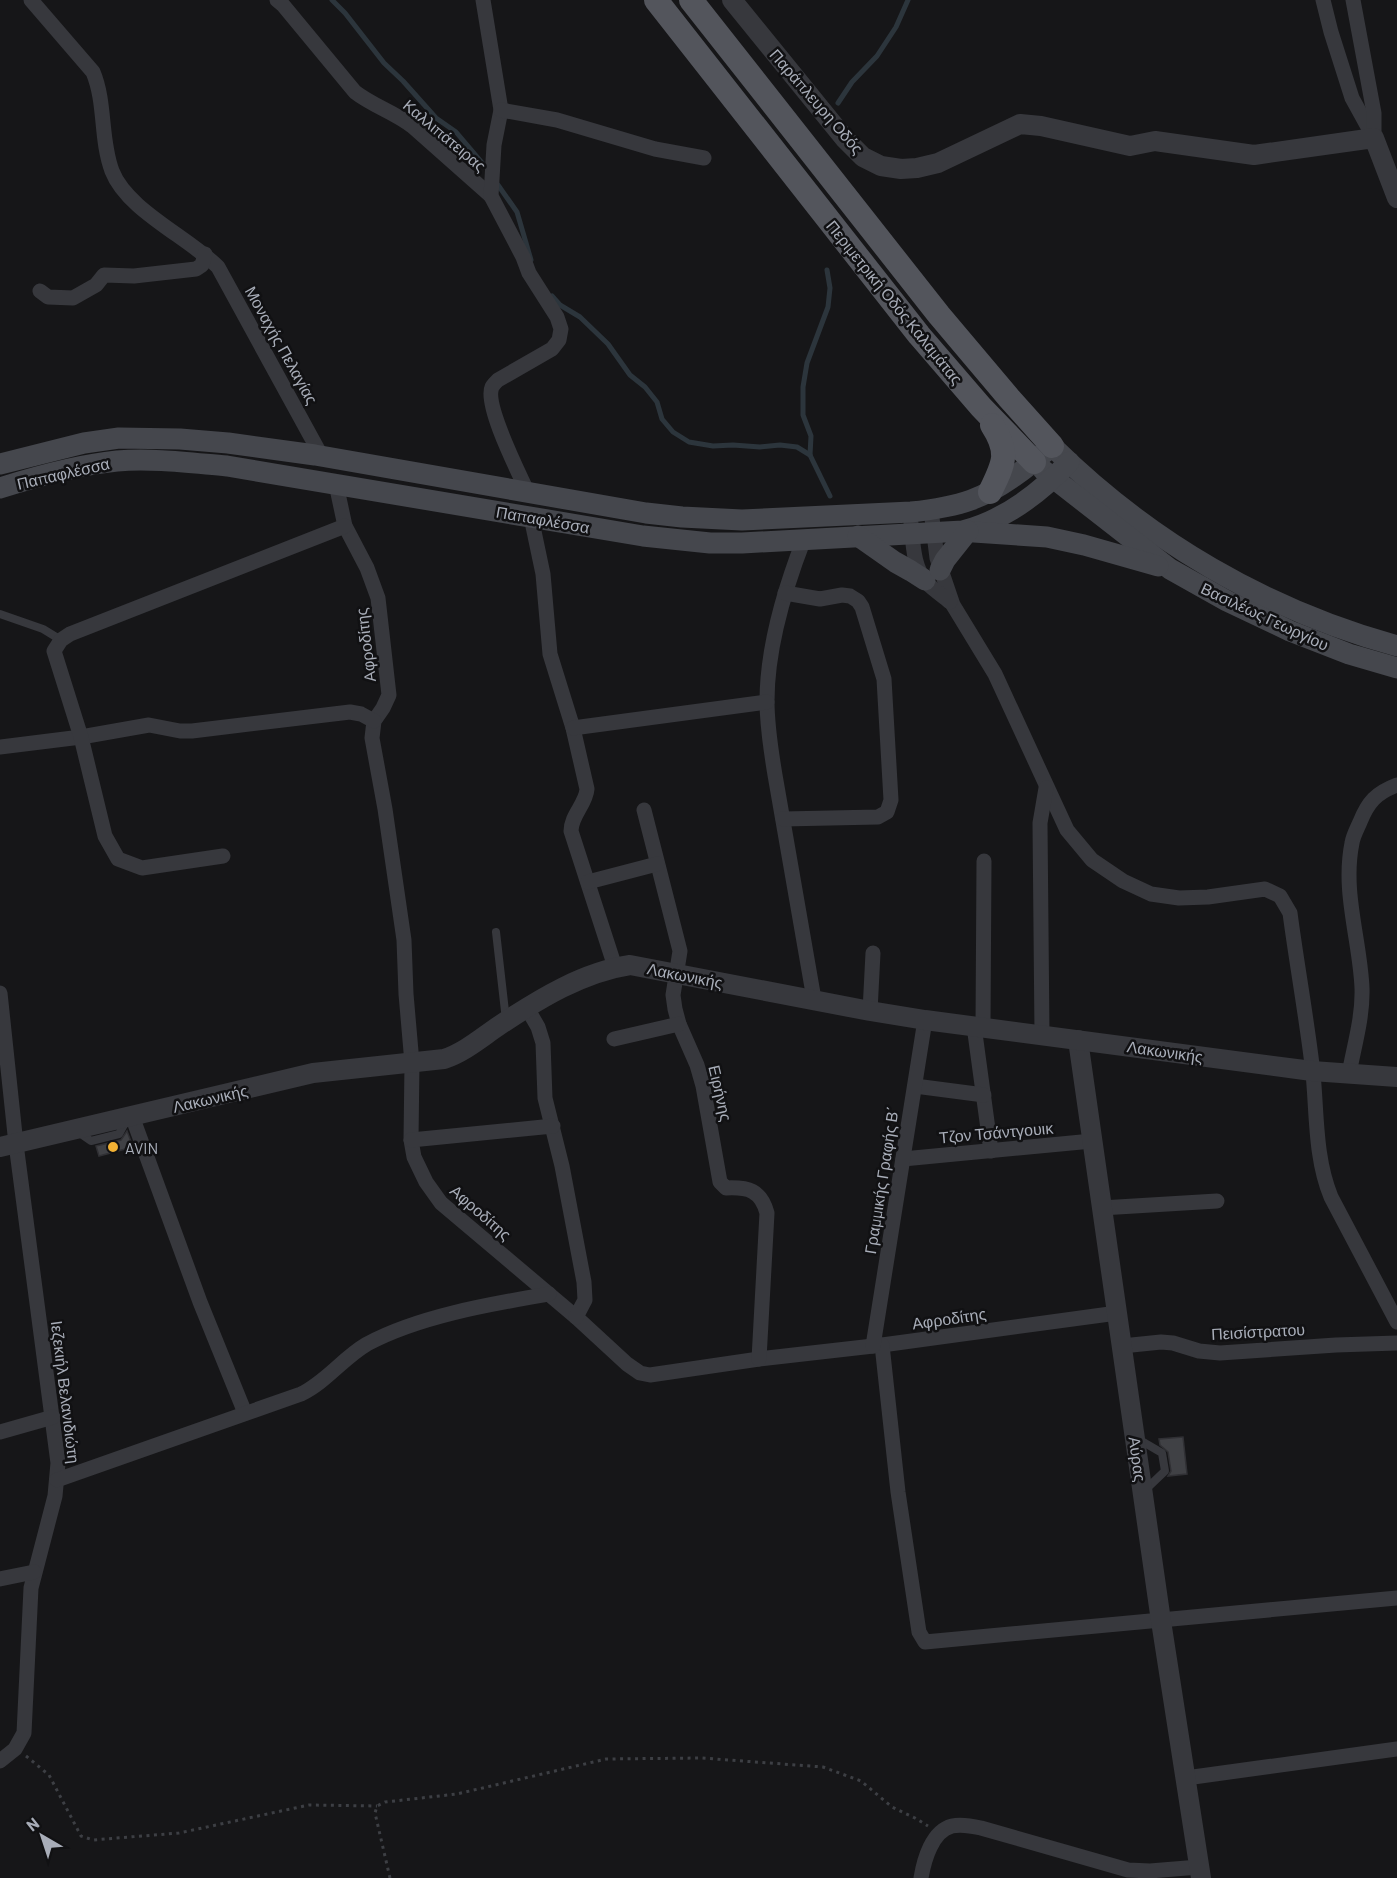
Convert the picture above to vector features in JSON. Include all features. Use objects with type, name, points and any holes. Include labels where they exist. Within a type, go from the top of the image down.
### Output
[{"type":"main road","name":"Περιμετρική Οδός Καλαμάτας","points":[[656,0],[919,335],[981,407],[1053,479],[1170,569]]},
{"type":"main road","name":"Περιμετρική Οδός Καλαμάτας","points":[[691,0],[939,315],[1009,398],[1061,454]]},
{"type":"main road","points":[[981,407],[1004,450],[1000,472],[990,492]]},
{"type":"main road","name":"Παπαφλέσσα","points":[[0,464],[84,443],[119,438],[180,439],[228,443],[322,457],[646,513],[713,519],[921,521],[966,531],[1003,516],[1053,479],[1061,454]]},
{"type":"main road","name":"Παπαφλέσσα","points":[[0,488],[88,465],[146,460],[227,466],[643,536],[710,543],[742,543],[858,536],[921,521],[990,492],[1034,462],[1061,454]]},
{"type":"main road","name":"Βασιλέως Γεωργίου","points":[[1061,454],[1115,503],[1181,550],[1238,583],[1330,625],[1397,646]]},
{"type":"main road","points":[[858,536],[911,571],[932,575],[966,531],[1047,537],[1170,569]]},
{"type":"main road","name":"Βασιλέως Γεωργίου","points":[[1170,569],[1227,601],[1290,631],[1349,654],[1397,668]]},
{"type":"street","name":"Μοναχής Πελαγίας","points":[[31,0],[93,72],[99,86],[106,149],[112,172],[121,190],[132,201],[205,254],[218,267],[322,457]]},
{"type":"street","name":"Καλλιπάτειρας","points":[[277,0],[355,92],[412,126],[491,196]]},
{"type":"street","points":[[483,0],[501,110],[494,145],[491,196],[529,273],[557,317],[561,329],[559,340],[552,349],[498,380],[492,386],[491,397],[495,416],[528,493]]},
{"type":"street","name":"Παράπλευρη Οδός","points":[[732,0],[845,139],[863,157],[881,166],[901,169],[938,163],[1020,124],[1041,126],[1130,146],[1155,141],[1254,155],[1374,138]]},
{"type":"street","points":[[1323,0],[1352,98],[1374,138],[1397,198]]},
{"type":"street","points":[[1353,0],[1374,113],[1374,138]]},
{"type":"street","points":[[501,110],[557,120],[654,149],[704,158]]},
{"type":"street","points":[[40,291],[48,297],[74,298],[96,285],[104,275],[134,276],[196,269],[202,265],[205,254]]},
{"type":"street","name":"Αφροδίτης","points":[[336,484],[345,526],[367,568],[378,598],[389,695],[374,721],[372,738],[404,940],[412,1063],[411,1140],[414,1156],[423,1176],[441,1203],[576,1317],[627,1364],[644,1374],[878,1346],[1117,1313]]},
{"type":"street","points":[[531,517],[543,574],[550,654],[573,728],[587,792],[573,821],[571,831],[615,967]]},
{"type":"street","points":[[921,521],[932,575],[953,605],[994,674],[1067,830],[1092,860],[1123,881],[1151,894],[1188,898],[1265,889],[1280,896],[1290,913],[1324,1178],[1331,1197],[1397,1322]]},
{"type":"street","points":[[223,856],[142,868],[118,859],[105,836],[81,737],[54,649],[70,634],[345,526]]},
{"type":"street","points":[[804,539],[785,593],[773,649],[767,702],[770,743],[814,999]]},
{"type":"street","points":[[783,819],[878,817],[887,812],[891,800],[884,680],[862,607],[850,596],[820,599],[785,593]]},
{"type":"street","points":[[573,728],[767,702]]},
{"type":"street","points":[[0,747],[81,737],[149,725],[192,731],[350,712],[362,714],[374,721]]},
{"type":"street","points":[[1348,1074],[1362,1011],[1361,969],[1351,912],[1349,869],[1352,841],[1363,814],[1376,795],[1397,785]]},
{"type":"street","points":[[1042,1035],[1040,824],[1046,788]]},
{"type":"street","name":"Ειρήνης","points":[[644,810],[679,947],[680,956],[673,995],[679,1024],[694,1057],[703,1086],[721,1185],[726,1188],[750,1189],[766,1209],[759,1359]]},
{"type":"street","points":[[984,861],[979,1026],[991,1151]]},
{"type":"street","points":[[588,882],[657,864]]},
{"type":"street","points":[[870,1011],[873,953]]},
{"type":"street","name":"Λακωνικής","points":[[8,1145],[313,1073],[437,1060],[451,1056],[527,1008],[579,980],[615,967],[636,965],[926,1020],[1312,1071],[1397,1077]]},
{"type":"street","name":"Ιεζεκιήλ Βελανιδιώτη","points":[[0,993],[8,1145],[58,1453],[53,1509],[31,1588],[25,1729],[15,1749]]},
{"type":"street","points":[[527,1008],[543,1043],[545,1098],[566,1182],[585,1292],[585,1300],[576,1317]]},
{"type":"street","name":"Γραμμικής Γραφής Β΄","points":[[926,1020],[903,1159],[878,1346],[898,1492],[923,1640],[933,1643],[1161,1621]]},
{"type":"street","points":[[614,1039],[679,1024]]},
{"type":"street","name":"Αύρας","points":[[1078,1040],[1161,1621],[1200,1872]]},
{"type":"street","points":[[915,1086],[984,1095]]},
{"type":"street","points":[[130,1117],[245,1413]]},
{"type":"street","points":[[411,1140],[553,1126]]},
{"type":"street","name":"Τζον Τσάντγουικ","points":[[903,1159],[1092,1141]]},
{"type":"street","points":[[1101,1208],[1216,1201]]},
{"type":"street","points":[[57,1480],[305,1392],[361,1348],[413,1326],[476,1308],[549,1294]]},
{"type":"street","name":"Πεισίστρατου","points":[[1122,1346],[1161,1342],[1199,1351],[1220,1353],[1397,1342]]},
{"type":"street","points":[[0,1432],[53,1417]]},
{"type":"street","points":[[0,1579],[34,1572]]},
{"type":"street","points":[[1161,1621],[1397,1598]]},
{"type":"street","points":[[0,1761],[15,1749]]},
{"type":"street","points":[[1186,1778],[1397,1749]]},
{"type":"street","points":[[921,1878],[924,1863],[939,1834],[950,1826],[956,1825],[981,1828],[1128,1870],[1200,1872]]},
{"type":"lane","points":[[0,614],[43,629],[61,640]]},
{"type":"lane","points":[[496,932],[507,1021]]},
{"type":"path","points":[[15,1749],[37,1763],[49,1775],[81,1836],[93,1840],[179,1833],[309,1805],[377,1806],[385,1802],[457,1794],[606,1760],[702,1758],[823,1767],[861,1781],[892,1807],[915,1818],[939,1834]]},
{"type":"path","points":[[377,1806],[375,1813],[390,1878]]},
{"type":"building","points":[[127,1131],[133,1147],[99,1156],[96,1146],[121,1140]]},
{"type":"building","points":[[1183,1437],[1187,1474],[1168,1476],[1171,1471],[1168,1452],[1160,1445],[1159,1439]]},
{"type":"waterway","points":[[332,0],[384,63],[436,118],[456,132],[484,165]]},
{"type":"waterway","points":[[838,103],[852,82],[877,56],[896,27],[908,0]]},
{"type":"waterway","points":[[498,185],[517,212],[531,260]]},
{"type":"waterway","points":[[827,270],[830,288],[828,307],[807,363],[803,387],[803,415],[811,436],[810,455],[830,496]]},
{"type":"waterway","points":[[552,296],[560,305],[580,317],[608,344],[630,375],[645,387],[657,402],[662,419],[673,432],[689,442],[713,446],[780,445],[797,447],[810,455]]},
{"type":"place","name":"AVIN","points":[[113,1147]]}]
